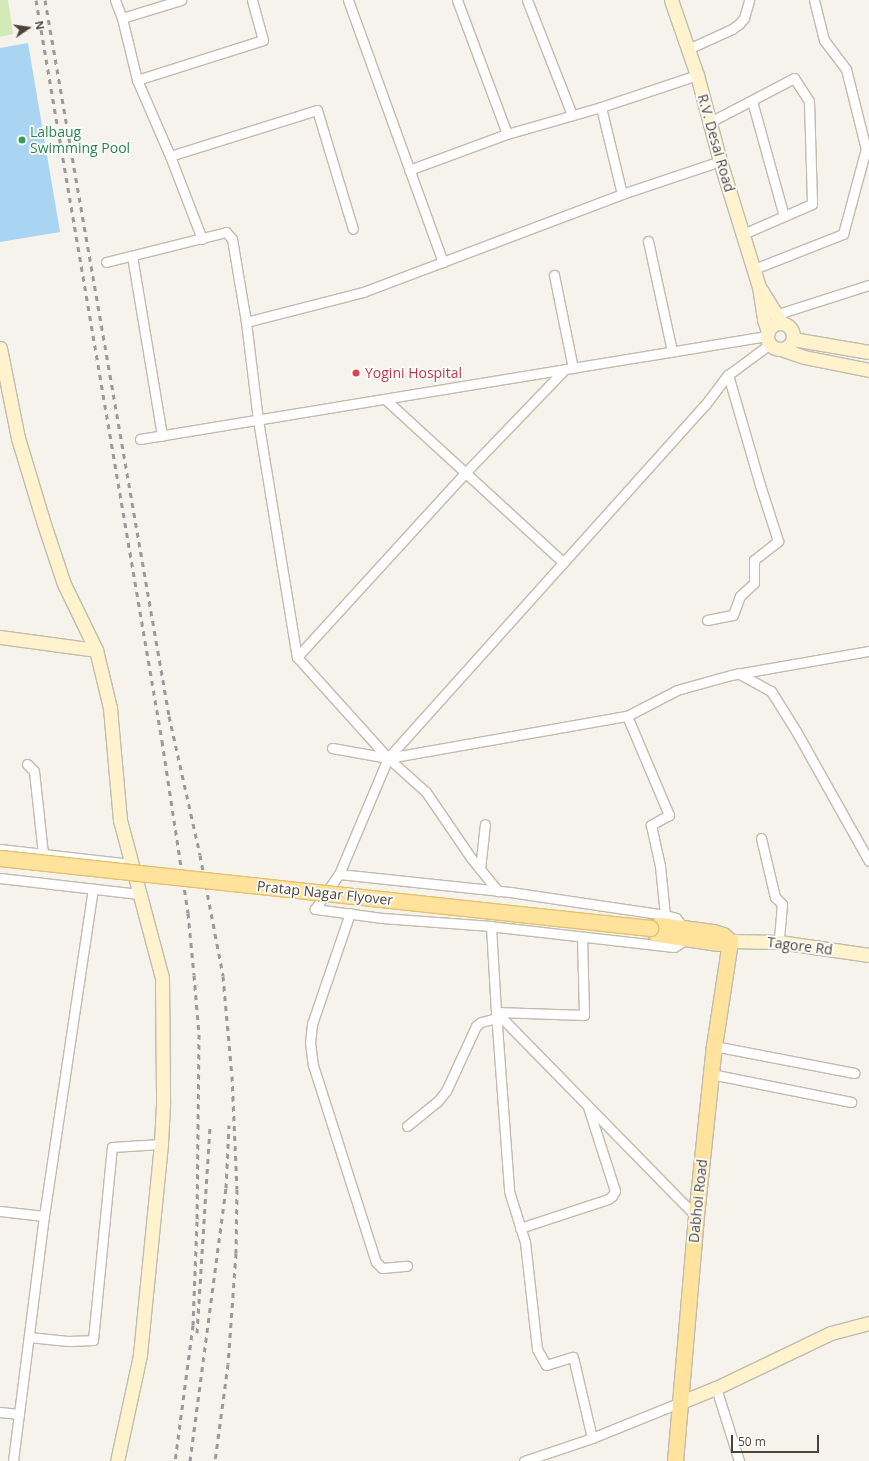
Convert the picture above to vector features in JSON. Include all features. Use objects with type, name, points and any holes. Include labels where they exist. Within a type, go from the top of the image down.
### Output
[{"type":"main road","name":"Pratap Nagar Flyover","points":[[0,858],[650,928],[660,925],[676,929],[723,935],[730,941]]},
{"type":"main road","name":"Dabhoi Road","points":[[675,1461],[696,1216],[711,1074],[730,941]]},
{"type":"street","points":[[115,0],[122,18],[137,80],[170,156],[202,239]]},
{"type":"street","points":[[122,18],[181,0]]},
{"type":"street","points":[[137,80],[263,40],[252,0]]},
{"type":"street","points":[[348,0],[443,262]]},
{"type":"street","points":[[457,0],[507,134]]},
{"type":"street","points":[[527,0],[572,115]]},
{"type":"street","name":"R.V. Desai Road","points":[[671,0],[697,75],[720,161],[759,287],[764,320],[771,340]]},
{"type":"street","points":[[688,49],[732,30],[740,24],[744,18],[749,0]]},
{"type":"street","points":[[754,270],[843,234],[868,147],[846,68],[824,40],[814,0]]},
{"type":"street","points":[[409,170],[507,134],[601,107],[697,75]]},
{"type":"street","points":[[710,122],[752,102],[794,78],[809,100],[812,204],[743,234]]},
{"type":"street","points":[[752,102],[784,216]]},
{"type":"street","points":[[601,107],[622,194]]},
{"type":"street","points":[[170,156],[317,110],[353,229]]},
{"type":"street","points":[[246,322],[363,292],[622,194],[720,161]]},
{"type":"street","points":[[106,262],[226,232],[232,239],[246,322],[258,420],[297,657],[388,758],[426,792],[480,869],[498,891]]},
{"type":"street","points":[[648,240],[672,351]]},
{"type":"street","points":[[132,256],[162,436]]},
{"type":"street","points":[[554,275],[569,368]]},
{"type":"street","points":[[627,716],[669,815],[651,825],[676,929],[674,947],[491,926],[382,918],[315,909],[339,874],[388,758],[705,405],[728,375],[771,340],[774,325],[780,319],[869,285]]},
{"type":"street","name":"R.V. Desai Road","points":[[759,287],[780,319],[790,327],[792,339]]},
{"type":"street","points":[[140,440],[672,351],[771,340],[788,346],[792,339],[869,352]]},
{"type":"street","points":[[771,340],[804,357],[869,370]]},
{"type":"street","points":[[0,348],[18,438],[44,524],[64,584],[96,650],[110,708],[120,820],[162,978],[161,1144],[140,1355],[117,1461]]},
{"type":"street","points":[[297,657],[466,472],[569,368]]},
{"type":"street","points":[[707,620],[733,615],[740,596],[754,583],[754,560],[778,541],[728,375]]},
{"type":"street","points":[[385,399],[563,562]]},
{"type":"street","points":[[0,637],[96,650]]},
{"type":"street","points":[[332,748],[388,758],[627,716],[677,690],[738,673],[869,652]]},
{"type":"street","points":[[738,673],[771,691],[796,731],[869,861]]},
{"type":"street","points":[[27,764],[34,771],[43,854]]},
{"type":"street","points":[[480,869],[485,824]]},
{"type":"street","points":[[761,838],[775,897],[782,904],[779,942]]},
{"type":"street","points":[[0,848],[131,864]]},
{"type":"street","points":[[339,874],[498,891],[676,929]]},
{"type":"street","points":[[0,878],[139,894]]},
{"type":"street","points":[[12,1461],[44,1216],[93,889]]},
{"type":"street","points":[[350,913],[312,1024],[310,1042],[313,1065],[376,1262],[382,1268],[407,1266]]},
{"type":"street","points":[[491,926],[509,1191],[525,1242],[537,1349],[546,1365],[573,1357],[592,1438]]},
{"type":"street","points":[[407,1126],[437,1102],[446,1091],[476,1026],[482,1022],[496,1015],[584,1015],[582,937]]},
{"type":"street","name":"Tagore Rd","points":[[730,941],[779,942],[869,955]]},
{"type":"street","points":[[496,1015],[587,1104],[696,1216]]},
{"type":"street","points":[[714,1046],[854,1073]]},
{"type":"street","points":[[711,1074],[851,1102]]},
{"type":"street","points":[[520,1228],[608,1199],[615,1192],[587,1104]]},
{"type":"street","points":[[28,1337],[68,1341],[93,1340],[112,1147],[161,1144]]},
{"type":"street","points":[[0,1211],[44,1216]]},
{"type":"street","points":[[524,1461],[592,1438],[716,1388],[831,1333],[869,1323]]},
{"type":"street","points":[[716,1388],[739,1461]]},
{"type":"street","points":[[0,1412],[19,1414]]},
{"type":"green space","points":[[0,0],[8,0],[13,34],[0,37]]},
{"type":"water","name":"Lalbaug Swimming Pool","points":[[28,43],[60,232],[0,242],[0,48]]},
{"type":"railway","points":[[36,0],[162,741],[188,913],[194,975],[199,1034],[197,1221],[193,1325],[175,1461]]},
{"type":"railway","points":[[45,0],[169,716],[200,855],[223,976],[232,1076],[237,1189],[236,1253],[228,1364],[215,1461]]},
{"type":"railway","points":[[190,1461],[226,1188],[229,1125]]},
{"type":"railway","points":[[197,1333],[210,1126]]},
{"type":"place","name":"Lalbaug Swimming Pool","points":[[22,140]]},
{"type":"place","name":"Yogini Hospital","points":[[356,373]]}]
